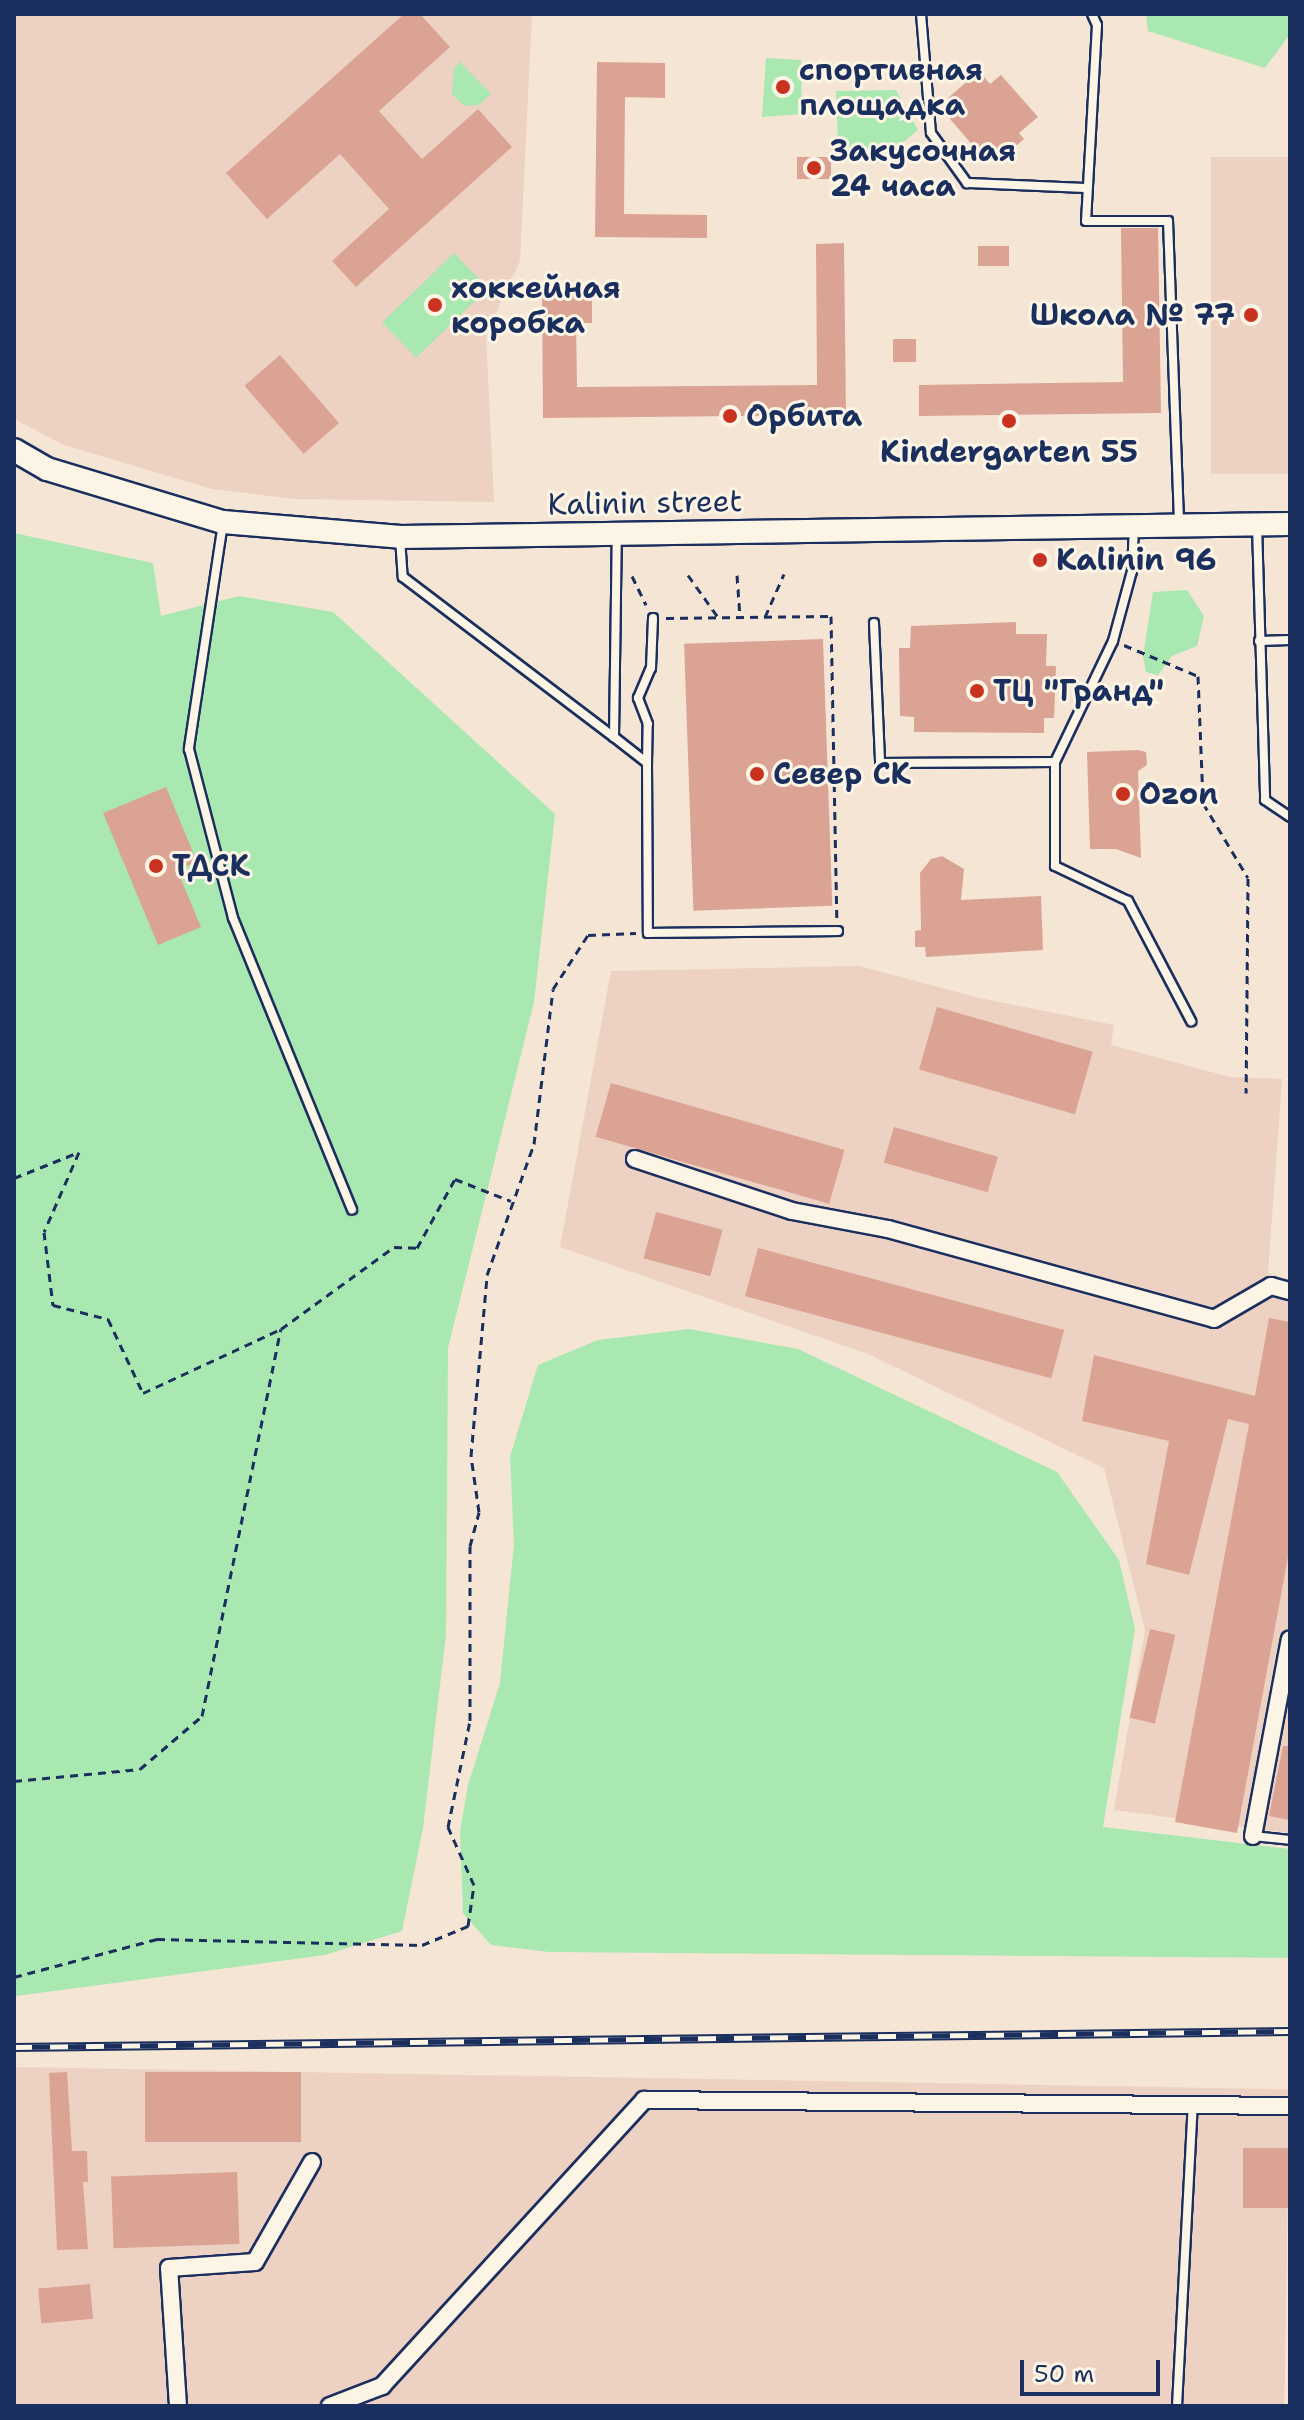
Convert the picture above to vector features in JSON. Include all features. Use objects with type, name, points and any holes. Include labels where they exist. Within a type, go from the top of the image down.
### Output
[{"type":"main road","name":"Kalinin street","points":[[14,450],[47,469],[223,522],[400,537],[1290,524]]},
{"type":"street","points":[[635,1159],[792,1211],[888,1229],[1214,1319],[1271,1286],[1290,1291]]},
{"type":"street","points":[[1253,1836],[1290,1639]]},
{"type":"street","points":[[330,2406],[382,2386],[644,2100],[1290,2106]]},
{"type":"street","points":[[178,2406],[169,2268],[255,2262],[312,2162]]},
{"type":"lane","points":[[921,14],[931,133],[967,183],[1087,188]]},
{"type":"lane","points":[[1092,14],[1097,25],[1086,221],[1168,221],[1179,525]]},
{"type":"lane","points":[[223,522],[189,749],[233,918],[352,1210]]},
{"type":"lane","points":[[1257,524],[1265,800],[1290,817]]},
{"type":"lane","points":[[1134,526],[1132,571],[1113,641],[1055,762],[1055,866],[1128,901],[1191,1021]]},
{"type":"lane","points":[[614,737],[617,533]]},
{"type":"lane","points":[[400,537],[403,577],[647,763]]},
{"type":"lane","points":[[653,618],[651,668],[638,698],[648,724],[648,933],[838,931]]},
{"type":"lane","points":[[874,623],[880,763],[1055,762]]},
{"type":"lane","points":[[1259,641],[1290,640]]},
{"type":"lane","points":[[1253,1836],[1290,1840]]},
{"type":"lane","points":[[1177,2406],[1193,2105]]},
{"type":"path","points":[[765,617],[784,574]]},
{"type":"path","points":[[688,575],[718,617]]},
{"type":"path","points":[[737,575],[740,617]]},
{"type":"path","points":[[632,576],[653,618],[831,616],[838,931]]},
{"type":"path","points":[[1113,641],[1198,676],[1203,803],[1248,878],[1246,1093]]},
{"type":"path","points":[[14,1977],[157,1939],[422,1945],[468,1926],[474,1885],[448,1827],[470,1721],[470,1546],[479,1512],[471,1456],[487,1275],[534,1144],[553,989],[588,935],[648,933]]},
{"type":"path","points":[[14,1179],[79,1152],[44,1232],[53,1305],[108,1319],[143,1393],[281,1329],[394,1247],[417,1248],[455,1179],[511,1201]]},
{"type":"path","points":[[14,1781],[140,1769],[202,1716],[281,1329]]},
{"type":"shaded area","points":[[14,14],[532,14],[520,261],[486,334],[494,502],[294,499],[212,489],[64,445],[14,419]]},
{"type":"shaded area","name":"Школа № 77","points":[[1211,157],[1290,157],[1290,474],[1211,474]]},
{"type":"shaded area","points":[[859,966],[980,998],[1114,1025],[1111,1045],[1230,1077],[1282,1079],[1268,1273],[1290,1280],[1290,1833],[1114,1810],[1145,1630],[1104,1468],[868,1354],[560,1247],[611,971]]},
{"type":"shaded area","points":[[14,2067],[1290,2089],[1284,2406],[14,2406]]},
{"type":"green space","points":[[1146,14],[1290,14],[1290,34],[1265,68],[1148,31]]},
{"type":"green space","name":"спортивная площадка","points":[[766,58],[801,60],[802,114],[762,117]]},
{"type":"green space","points":[[460,62],[491,94],[479,105],[464,106],[452,94],[454,68]]},
{"type":"green space","points":[[896,90],[918,130],[877,164],[838,142],[836,91]]},
{"type":"green space","name":"хоккейная коробка","points":[[454,253],[488,288],[416,358],[382,322]]},
{"type":"green space","points":[[14,533],[153,563],[161,616],[239,596],[333,612],[555,814],[534,1002],[448,1348],[446,1634],[423,1828],[402,1931],[325,1955],[16,1996]]},
{"type":"green space","points":[[1187,590],[1204,616],[1197,646],[1172,656],[1158,675],[1146,672],[1143,656],[1153,592]]},
{"type":"green space","points":[[689,1329],[798,1349],[1057,1472],[1119,1560],[1135,1629],[1103,1827],[1290,1849],[1290,1958],[549,1952],[491,1945],[463,1913],[460,1831],[468,1785],[500,1683],[514,1544],[510,1457],[538,1365],[598,1340]]},
{"type":"building","points":[[404,14],[420,14],[450,47],[379,111],[422,159],[478,109],[512,147],[356,287],[332,261],[389,209],[340,154],[267,219],[226,173]]},
{"type":"building","points":[[597,62],[665,63],[665,98],[625,97],[624,214],[707,215],[707,238],[595,237]]},
{"type":"building","points":[[979,71],[990,84],[1001,75],[1038,117],[1019,133],[1024,139],[1008,153],[1003,147],[986,161],[950,119],[959,111],[948,98]]},
{"type":"building","name":"Закусочная 24 часа","points":[[797,157],[831,157],[831,179],[797,179]]},
{"type":"building","points":[[1121,228],[1158,228],[1161,413],[919,416],[919,385],[1123,382]]},
{"type":"building","points":[[844,243],[846,415],[543,418],[542,293],[592,292],[592,323],[576,323],[577,387],[817,385],[816,244]]},
{"type":"building","points":[[978,246],[1009,246],[1009,266],[978,266]]},
{"type":"building","points":[[893,339],[916,339],[916,362],[893,362]]},
{"type":"building","points":[[280,355],[339,423],[304,454],[245,386]]},
{"type":"building","name":"ТЦ \"Гранд\"","points":[[1016,622],[1016,634],[1047,634],[1046,666],[1056,666],[1054,718],[1044,718],[1044,733],[914,732],[914,717],[900,716],[899,648],[910,648],[911,626]]},
{"type":"building","name":"Север СК","points":[[823,639],[832,906],[693,911],[684,644]]},
{"type":"building","points":[[1087,752],[1146,752],[1147,765],[1138,771],[1141,858],[1116,849],[1090,849]]},
{"type":"building","name":"ТДСК","points":[[166,787],[197,862],[177,870],[201,927],[158,945],[103,813]]},
{"type":"building","points":[[942,856],[964,869],[961,900],[1041,896],[1043,950],[926,957],[925,947],[915,947],[915,931],[921,930],[920,873],[931,859]]},
{"type":"building","points":[[937,1007],[1093,1052],[1075,1114],[919,1069]]},
{"type":"building","points":[[611,1083],[845,1150],[829,1204],[596,1137]]},
{"type":"building","points":[[894,1127],[998,1157],[988,1192],[884,1163]]},
{"type":"building","points":[[656,1212],[723,1230],[710,1276],[644,1258]]},
{"type":"building","points":[[758,1248],[1064,1330],[1051,1378],[745,1296]]},
{"type":"building","points":[[1269,1318],[1290,1322],[1290,1546],[1237,1833],[1175,1822],[1249,1424],[1228,1419],[1189,1575],[1146,1564],[1169,1441],[1082,1421],[1094,1355],[1255,1396]]},
{"type":"building","points":[[1150,1629],[1175,1635],[1155,1724],[1130,1718]]},
{"type":"building","points":[[1283,1746],[1290,1746],[1290,1820],[1269,1816]]},
{"type":"building","points":[[67,2072],[72,2151],[87,2151],[88,2182],[83,2182],[88,2249],[57,2250],[49,2073]]},
{"type":"building","points":[[145,2072],[301,2072],[301,2142],[145,2142]]},
{"type":"building","points":[[1243,2148],[1290,2148],[1290,2208],[1243,2208]]},
{"type":"building","points":[[237,2172],[240,2244],[114,2248],[111,2176]]},
{"type":"building","points":[[90,2284],[93,2319],[41,2323],[38,2289]]},
{"type":"railway","points":[[14,2047],[1290,2031]]},
{"type":"place","name":"спортивная площадка","points":[[783,87]]},
{"type":"place","name":"Закусочная 24 часа","points":[[814,168]]},
{"type":"place","name":"хоккейная коробка","points":[[435,305]]},
{"type":"place","name":"Школа № 77","points":[[1251,315]]},
{"type":"place","name":"Орбита","points":[[730,416]]},
{"type":"place","name":"Kindergarten 55","points":[[1009,421]]},
{"type":"place","name":"Kalinin 96","points":[[1040,560]]},
{"type":"place","name":"ТЦ \"Гранд\"","points":[[977,691]]},
{"type":"place","name":"Север СК","points":[[757,774]]},
{"type":"place","name":"Ozon","points":[[1123,794]]},
{"type":"place","name":"ТДСК","points":[[156,866]]}]
